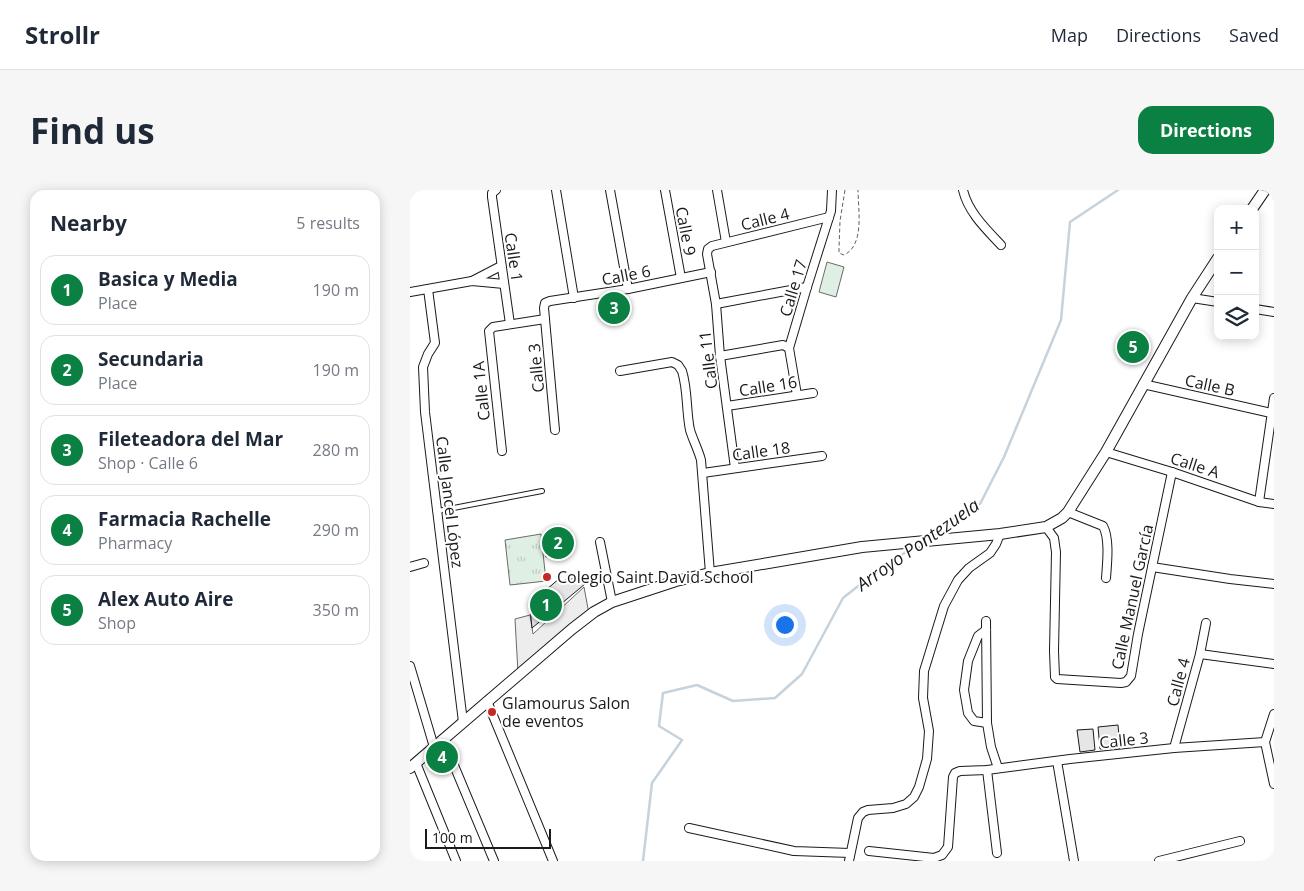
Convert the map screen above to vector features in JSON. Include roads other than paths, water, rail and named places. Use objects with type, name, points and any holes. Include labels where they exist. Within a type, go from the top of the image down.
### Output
[{"type":"street","points":[[556,190],[574,298]]},
{"type":"street","points":[[610,190],[628,289]]},
{"type":"street","name":"Calle 9","points":[[665,190],[681,278]]},
{"type":"street","points":[[717,190],[726,242]]},
{"type":"street","name":"Calle 17","points":[[797,395],[789,348],[829,217],[832,190]]},
{"type":"street","points":[[963,190],[966,200],[980,223],[1002,245]]},
{"type":"street","points":[[1255,205],[1265,190]]},
{"type":"street","name":"Calle 1","points":[[494,192],[501,266],[510,324]]},
{"type":"street","name":"Calle 4","points":[[708,249],[726,242],[829,217]]},
{"type":"street","name":"Calle 11","points":[[708,249],[707,254],[716,304],[720,356],[735,468]]},
{"type":"street","points":[[456,861],[413,765],[594,612],[612,602],[676,581],[710,573],[862,547],[1000,534],[1046,527],[1062,518],[1068,512],[1106,452],[1192,298],[1214,264]]},
{"type":"street","points":[[472,281],[501,266]]},
{"type":"street","name":"Calle 6","points":[[546,303],[711,272]]},
{"type":"street","points":[[410,292],[472,281],[504,284]]},
{"type":"street","points":[[716,304],[807,287]]},
{"type":"street","name":"Calle Jancel López","points":[[428,289],[435,344],[428,354],[423,367],[425,412],[463,722]]},
{"type":"street","points":[[1192,298],[1214,301]]},
{"type":"street","name":"Calle 3","points":[[546,303],[544,308],[555,430]]},
{"type":"street","points":[[1259,310],[1274,312]]},
{"type":"street","points":[[510,324],[545,319]]},
{"type":"street","name":"Calle 1A","points":[[502,450],[489,333],[493,327],[510,324]]},
{"type":"street","points":[[720,356],[783,345],[789,348]]},
{"type":"street","points":[[620,371],[672,362],[678,365],[683,374],[690,429],[698,450],[703,472],[710,573]]},
{"type":"street","name":"Calle B","points":[[1143,384],[1271,413]]},
{"type":"street","name":"Calle 16","points":[[727,406],[813,393]]},
{"type":"street","points":[[1259,502],[1271,434],[1271,413],[1274,398]]},
{"type":"street","name":"Calle A","points":[[1106,452],[1259,502],[1274,504]]},
{"type":"street","name":"Calle 18","points":[[703,472],[822,456]]},
{"type":"street","name":"Calle Manuel García","points":[[1046,527],[1054,538],[1056,552],[1055,677],[1057,679],[1121,683],[1131,676],[1172,472]]},
{"type":"street","points":[[1068,512],[1103,526],[1106,531],[1106,578]]},
{"type":"street","points":[[689,828],[794,851],[849,857],[858,818],[863,812],[894,808],[906,804],[914,797],[928,760],[929,731],[923,698],[924,671],[944,606],[958,580],[969,568],[990,553],[1000,534]]},
{"type":"street","points":[[600,542],[612,602]]},
{"type":"street","points":[[410,567],[424,563]]},
{"type":"street","points":[[1152,567],[1274,584]]},
{"type":"street","points":[[986,621],[987,723],[991,747],[998,768]]},
{"type":"street","name":"Calle 4","points":[[1174,748],[1200,654],[1206,623]]},
{"type":"street","points":[[986,630],[978,636],[968,661],[964,690],[968,714],[974,721],[987,723]]},
{"type":"street","points":[[1200,654],[1274,664]]},
{"type":"street","points":[[410,666],[434,747]]},
{"type":"street","points":[[487,701],[553,861]]},
{"type":"street","points":[[1274,714],[1265,742],[1274,784]]},
{"type":"street","points":[[443,739],[494,861]]},
{"type":"street","name":"Calle 3","points":[[869,851],[934,858],[942,856],[948,847],[953,777],[955,773],[960,771],[987,770],[1174,748],[1265,742]]},
{"type":"street","points":[[1057,761],[1074,861]]},
{"type":"street","points":[[987,770],[997,853]]},
{"type":"street","points":[[1159,861],[1240,841]]},
{"type":"lane","points":[[438,511],[542,491]]},
{"type":"waterway","name":"Arroyo Pontezuela","points":[[924,538],[934,530],[980,504],[1004,457],[1061,320],[1070,222],[1118,190]]},
{"type":"waterway","name":"Arroyo Pontezuela","points":[[643,861],[652,783],[682,740],[659,726],[663,693],[697,685],[733,701],[775,698],[802,674],[843,598],[877,571],[914,546]]},
{"type":"place","name":"Fileteadora del Mar","points":[[614,308]]},
{"type":"place","name":"Alex Auto Aire","points":[[1133,347]]},
{"type":"place","name":"Secundaria","points":[[558,543]]},
{"type":"place","name":"Colegio Saint David School","points":[[547,577]]},
{"type":"place","name":"Basica y Media","points":[[546,605]]},
{"type":"place","name":"Glamourus Salon de eventos","points":[[492,712]]},
{"type":"place","name":"Farmacia Rachelle","points":[[442,757]]}]
